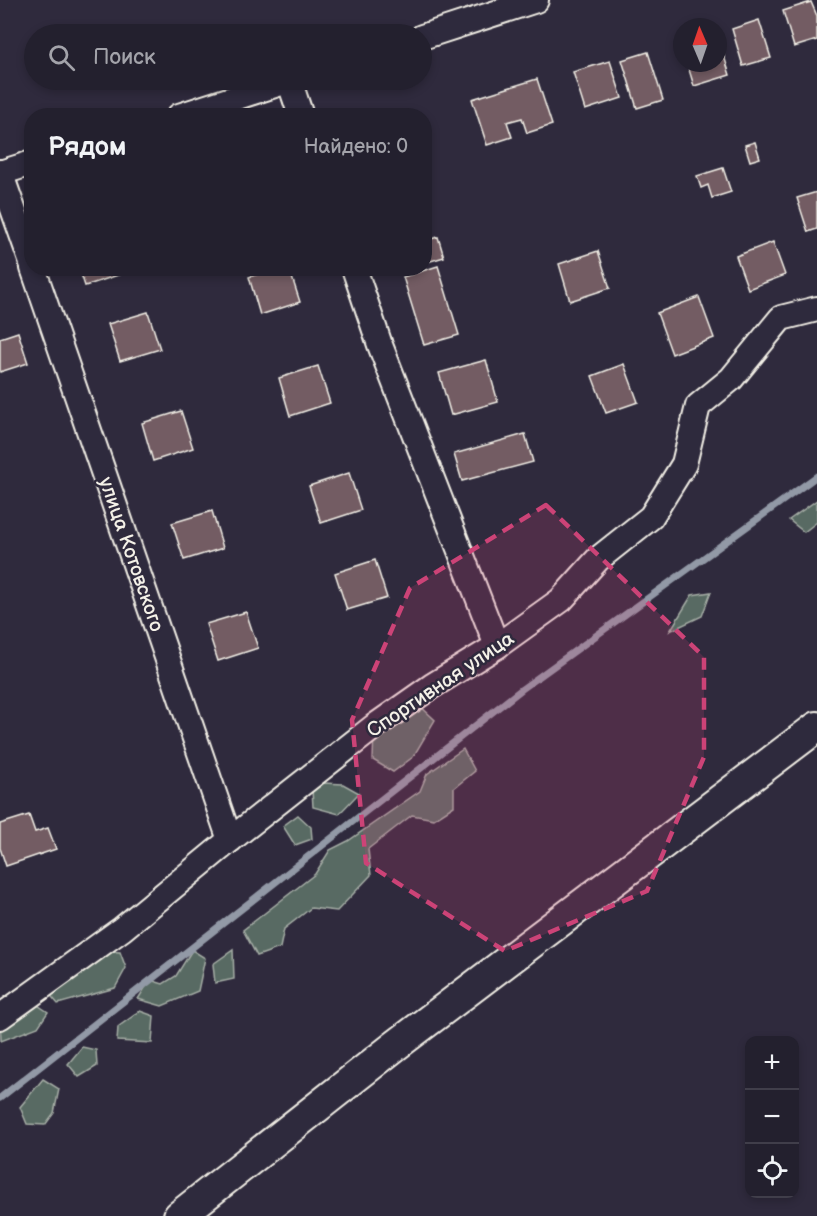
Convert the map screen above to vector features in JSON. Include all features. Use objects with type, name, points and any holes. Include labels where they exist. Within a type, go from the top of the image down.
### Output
[{"type":"main road","points":[[179,1216],[395,1046],[817,727]]},
{"type":"street","points":[[432,34],[536,0]]},
{"type":"street","points":[[203,108],[259,90]]},
{"type":"street","points":[[293,90],[299,108]]},
{"type":"street","points":[[24,166],[0,173],[24,240]]},
{"type":"street","name":"улица Котовского","points":[[36,276],[230,840]]},
{"type":"street","points":[[357,276],[380,345],[497,646]]},
{"type":"street","name":"Спортивная улица","points":[[0,1017],[122,929],[230,840],[375,726],[432,686],[497,646],[561,600],[598,559],[651,517],[684,464],[698,406],[732,380],[781,318],[817,309]]},
{"type":"highlighted area","points":[[546,505],[704,657],[704,757],[647,891],[505,951],[366,863],[352,720],[410,588]]},
{"type":"green space","points":[[817,500],[817,522],[804,532],[789,520]]},
{"type":"green space","points":[[711,592],[702,616],[670,631],[692,595]]},
{"type":"green space","points":[[417,703],[435,720],[413,757],[393,772],[373,760],[374,731]]},
{"type":"green space","points":[[463,749],[475,771],[454,788],[454,806],[434,819],[412,815],[368,849],[371,875],[337,911],[311,908],[284,929],[280,948],[257,956],[243,930],[315,874],[330,850],[348,841],[420,791],[427,774]]},
{"type":"green space","points":[[323,783],[343,784],[359,793],[339,814],[313,807],[312,789]]},
{"type":"green space","points":[[298,815],[311,827],[312,839],[295,845],[283,826]]},
{"type":"green space","points":[[192,950],[205,958],[198,991],[162,1006],[138,999],[150,980],[163,984],[176,976]]},
{"type":"green space","points":[[233,950],[234,979],[215,983],[213,964]]},
{"type":"green space","points":[[101,951],[120,952],[126,968],[115,988],[58,1004],[47,991],[63,972],[80,975]]},
{"type":"green space","points":[[30,1000],[48,1012],[38,1027],[1,1041],[0,1022]]},
{"type":"green space","points":[[140,1011],[154,1016],[152,1043],[117,1041],[118,1027]]},
{"type":"green space","points":[[82,1047],[96,1050],[97,1066],[79,1077],[68,1064]]},
{"type":"green space","points":[[43,1079],[59,1089],[54,1113],[45,1125],[27,1124],[20,1107]]},
{"type":"building","points":[[811,2],[817,16],[817,40],[794,47],[783,11]]},
{"type":"building","points":[[759,20],[771,58],[743,66],[732,29]]},
{"type":"building","points":[[648,52],[663,100],[637,108],[622,60]]},
{"type":"building","points":[[610,61],[622,98],[585,110],[573,72]]},
{"type":"building","points":[[727,66],[730,75],[694,86],[690,72],[727,72]]},
{"type":"building","points":[[537,79],[552,125],[527,133],[522,118],[507,122],[512,137],[487,145],[472,99]]},
{"type":"building","points":[[755,142],[760,158],[750,161],[745,145]]},
{"type":"building","points":[[723,168],[731,192],[712,198],[708,185],[701,188],[697,176]]},
{"type":"building","points":[[817,192],[817,229],[808,232],[797,198]]},
{"type":"building","points":[[438,237],[444,257],[432,261],[432,239]]},
{"type":"building","points":[[773,242],[785,275],[748,289],[736,256]]},
{"type":"building","points":[[598,251],[610,288],[570,301],[559,264]]},
{"type":"building","points":[[438,266],[459,335],[424,345],[403,277],[432,276],[432,268]]},
{"type":"building","points":[[82,276],[115,276],[85,286]]},
{"type":"building","points":[[292,276],[300,302],[260,315],[249,277]]},
{"type":"building","points":[[699,297],[714,338],[672,354],[657,313]]},
{"type":"building","points":[[148,312],[160,349],[120,361],[108,324]]},
{"type":"building","points":[[18,332],[28,363],[0,372],[0,338]]},
{"type":"building","points":[[486,360],[498,402],[451,415],[439,373]]},
{"type":"building","points":[[624,364],[638,402],[606,413],[592,376]]},
{"type":"building","points":[[318,366],[330,403],[290,416],[279,378]]},
{"type":"building","points":[[181,411],[193,448],[153,461],[142,423]]},
{"type":"building","points":[[525,434],[533,462],[462,481],[454,454]]},
{"type":"building","points":[[349,473],[361,510],[321,523],[309,486]]},
{"type":"building","points":[[212,511],[223,548],[184,560],[172,523]]},
{"type":"building","points":[[375,560],[387,598],[347,610],[335,573]]},
{"type":"building","points":[[246,612],[258,648],[218,661],[206,624]]},
{"type":"building","points":[[29,815],[35,832],[48,828],[56,849],[6,866],[0,848],[0,824]]},
{"type":"waterway","points":[[0,1098],[522,689],[817,476]]}]
